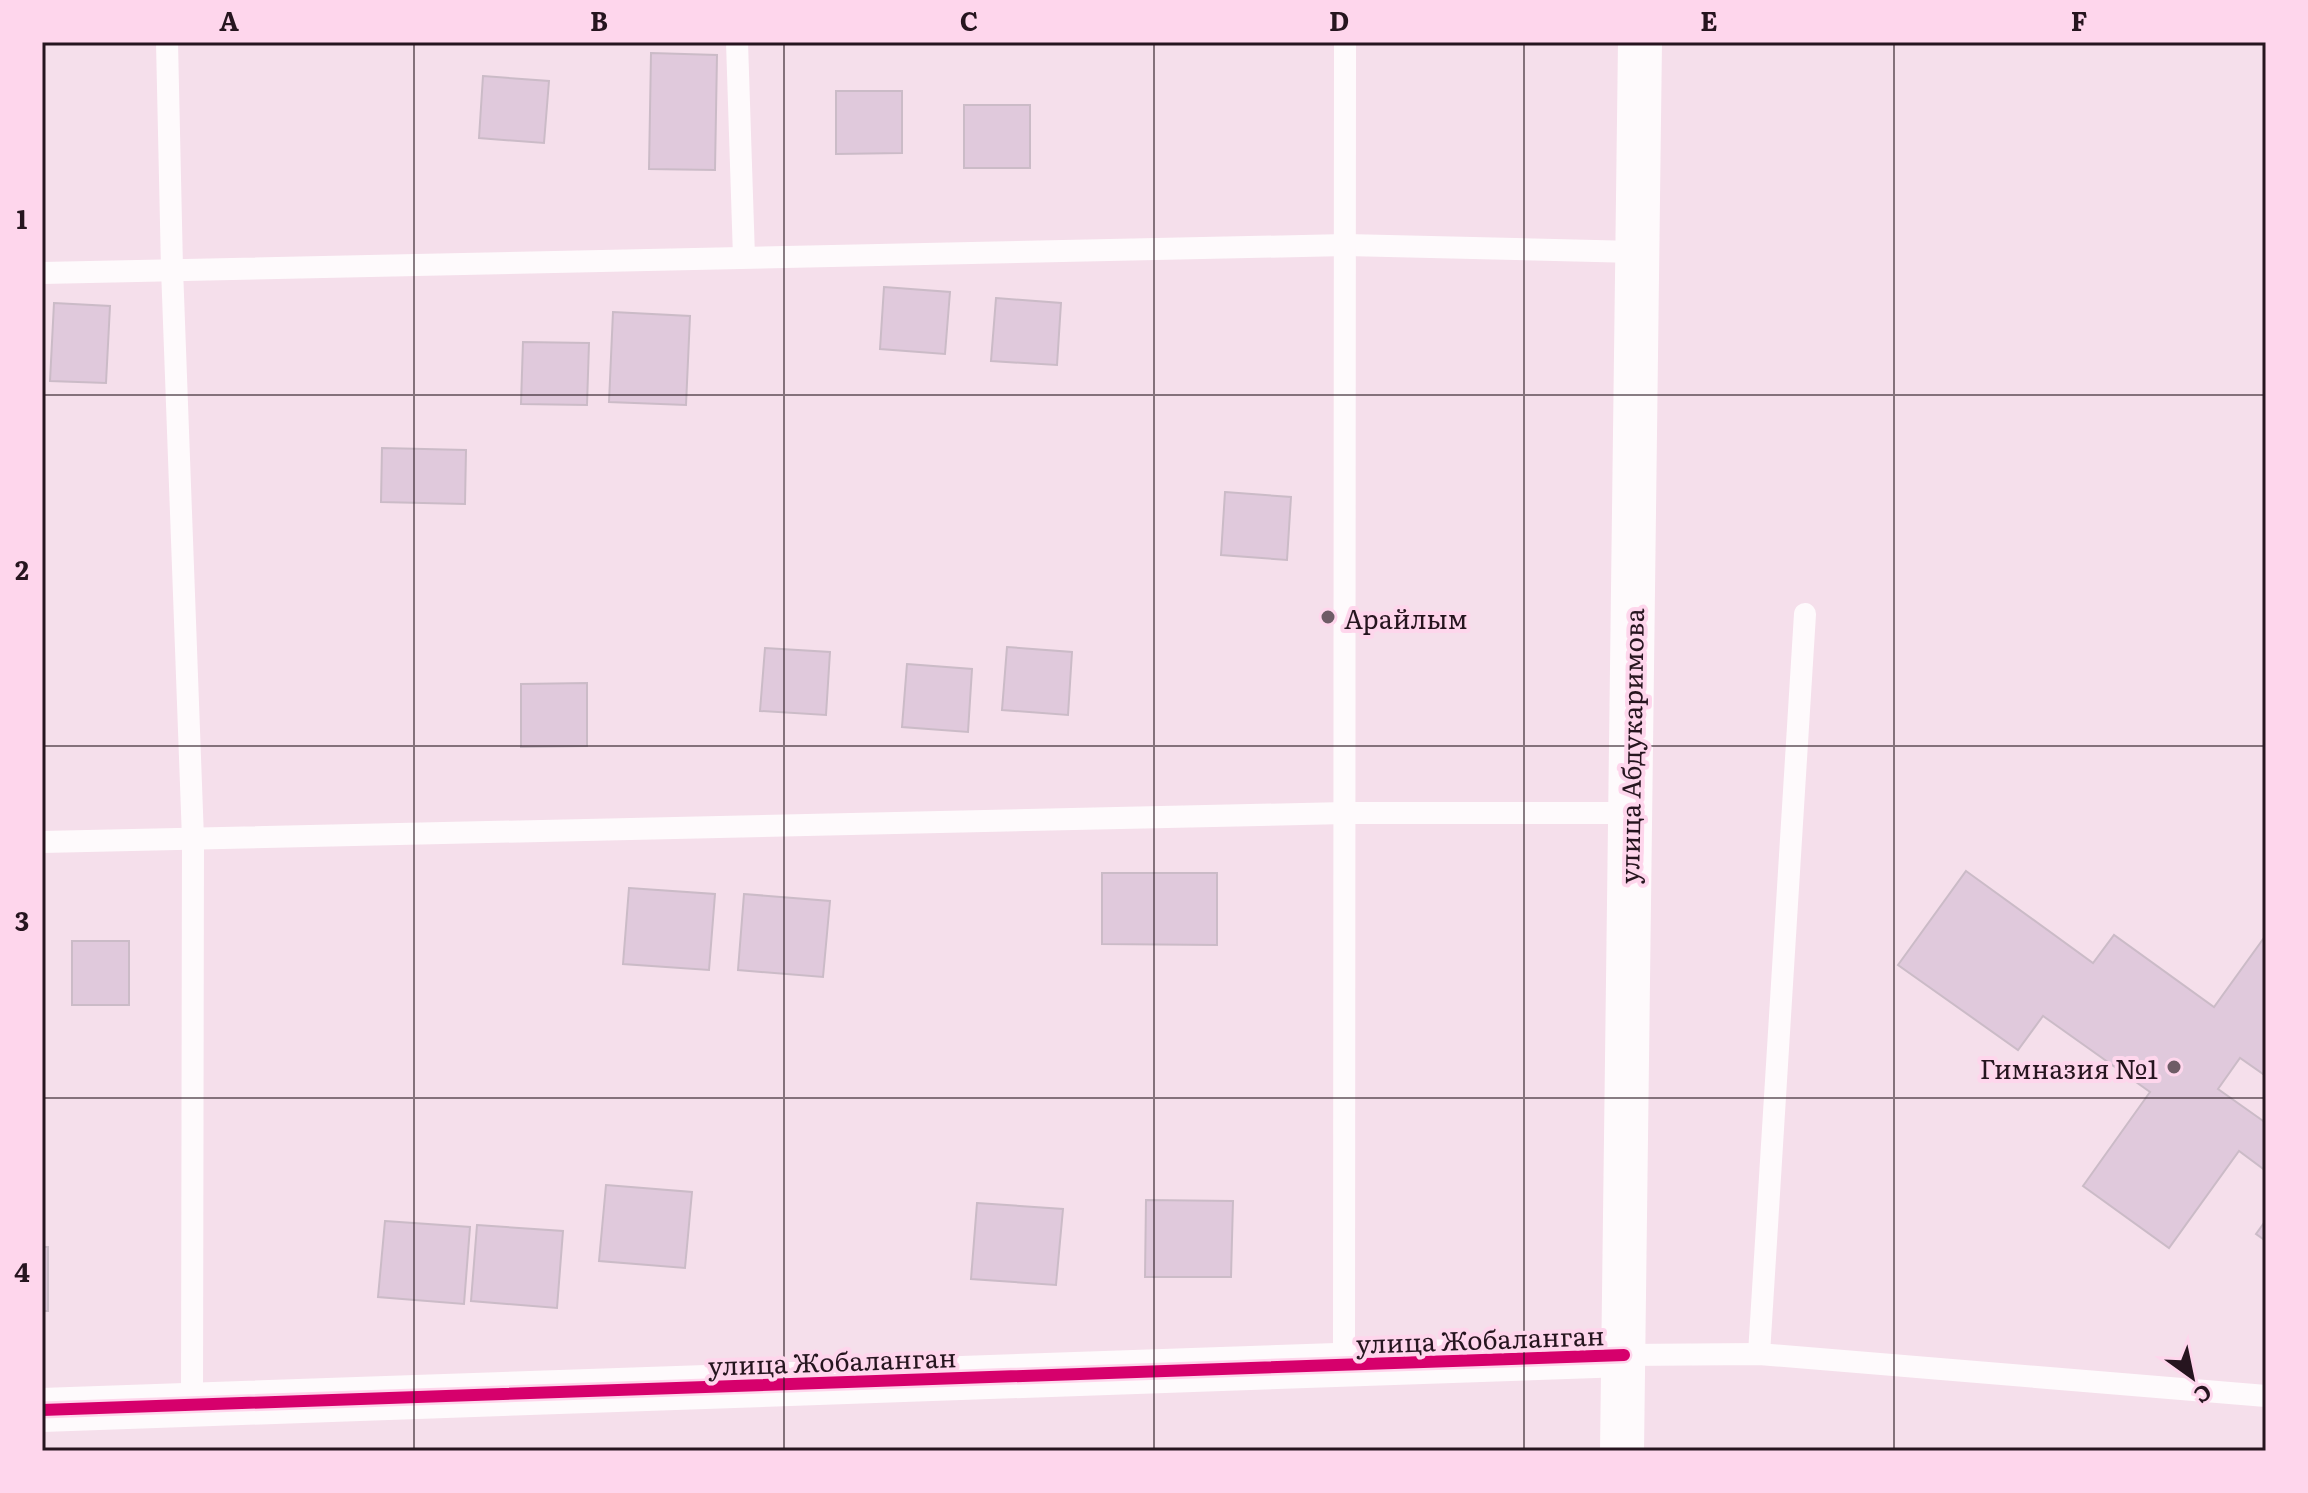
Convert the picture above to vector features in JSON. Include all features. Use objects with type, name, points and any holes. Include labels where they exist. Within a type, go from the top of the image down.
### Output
[{"type":"street","name":"улица Абдукаримова","points":[[1622,1451],[1640,42]]},
{"type":"street","name":"улица Жобаланган","points":[[42,1410],[1624,1355]]},
{"type":"lane","points":[[167,42],[193,839],[192,1404]]},
{"type":"lane","points":[[737,42],[744,257]]},
{"type":"lane","points":[[1344,1364],[1345,42]]},
{"type":"lane","points":[[42,273],[1346,245],[1636,252]]},
{"type":"lane","points":[[1759,1354],[1805,614]]},
{"type":"lane","points":[[42,842],[1345,813],[1629,813]]},
{"type":"lane","points":[[1624,1355],[1759,1354],[2266,1396]]},
{"type":"building","points":[[651,53],[717,55],[715,170],[649,169]]},
{"type":"building","points":[[483,76],[549,81],[544,143],[479,138]]},
{"type":"building","points":[[836,91],[902,91],[902,153],[836,154]]},
{"type":"building","points":[[964,105],[1030,105],[1030,168],[964,168]]},
{"type":"building","points":[[884,287],[950,292],[945,354],[880,349]]},
{"type":"building","points":[[996,298],[1061,303],[1057,365],[991,361]]},
{"type":"building","points":[[54,303],[110,306],[106,383],[50,381]]},
{"type":"building","points":[[613,312],[690,316],[686,405],[609,402]]},
{"type":"building","points":[[523,342],[589,343],[587,405],[521,404]]},
{"type":"building","points":[[382,448],[466,450],[465,504],[381,502]]},
{"type":"building","points":[[1225,492],[1291,497],[1287,560],[1221,555]]},
{"type":"building","points":[[1007,647],[1072,652],[1068,715],[1002,710]]},
{"type":"building","points":[[765,648],[830,652],[826,715],[760,711]]},
{"type":"building","points":[[907,664],[972,669],[968,732],[902,727]]},
{"type":"building","points":[[587,683],[587,746],[521,747],[521,684]]},
{"type":"building","name":"Гимназия №1","points":[[1966,871],[2093,963],[2114,935],[2214,1007],[2266,935],[2266,1076],[2240,1058],[2218,1089],[2266,1123],[2266,1171],[2239,1151],[2169,1248],[2083,1186],[2150,1092],[2043,1016],[2018,1050],[1898,965]]},
{"type":"building","points":[[1102,873],[1217,873],[1217,945],[1102,944]]},
{"type":"building","points":[[629,888],[715,894],[709,970],[623,964]]},
{"type":"building","points":[[744,894],[830,901],[823,977],[738,970]]},
{"type":"building","points":[[72,941],[129,941],[129,1005],[72,1005]]},
{"type":"building","points":[[606,1185],[692,1192],[685,1268],[599,1261]]},
{"type":"building","points":[[1146,1200],[1233,1201],[1231,1277],[1145,1277]]},
{"type":"building","points":[[977,1203],[1063,1209],[1056,1285],[971,1279]]},
{"type":"building","points":[[2266,1220],[2266,1241],[2256,1234]]},
{"type":"building","points":[[385,1221],[470,1227],[464,1304],[378,1297]]},
{"type":"building","points":[[477,1225],[563,1231],[557,1308],[471,1301]]},
{"type":"building","points":[[42,1247],[48,1247],[48,1311],[42,1311]]},
{"type":"cycle path","points":[[42,1410],[1624,1355]]},
{"type":"place","name":"Арайлым","points":[[1328,617]]},
{"type":"place","name":"Гимназия №1","points":[[2174,1067]]}]
